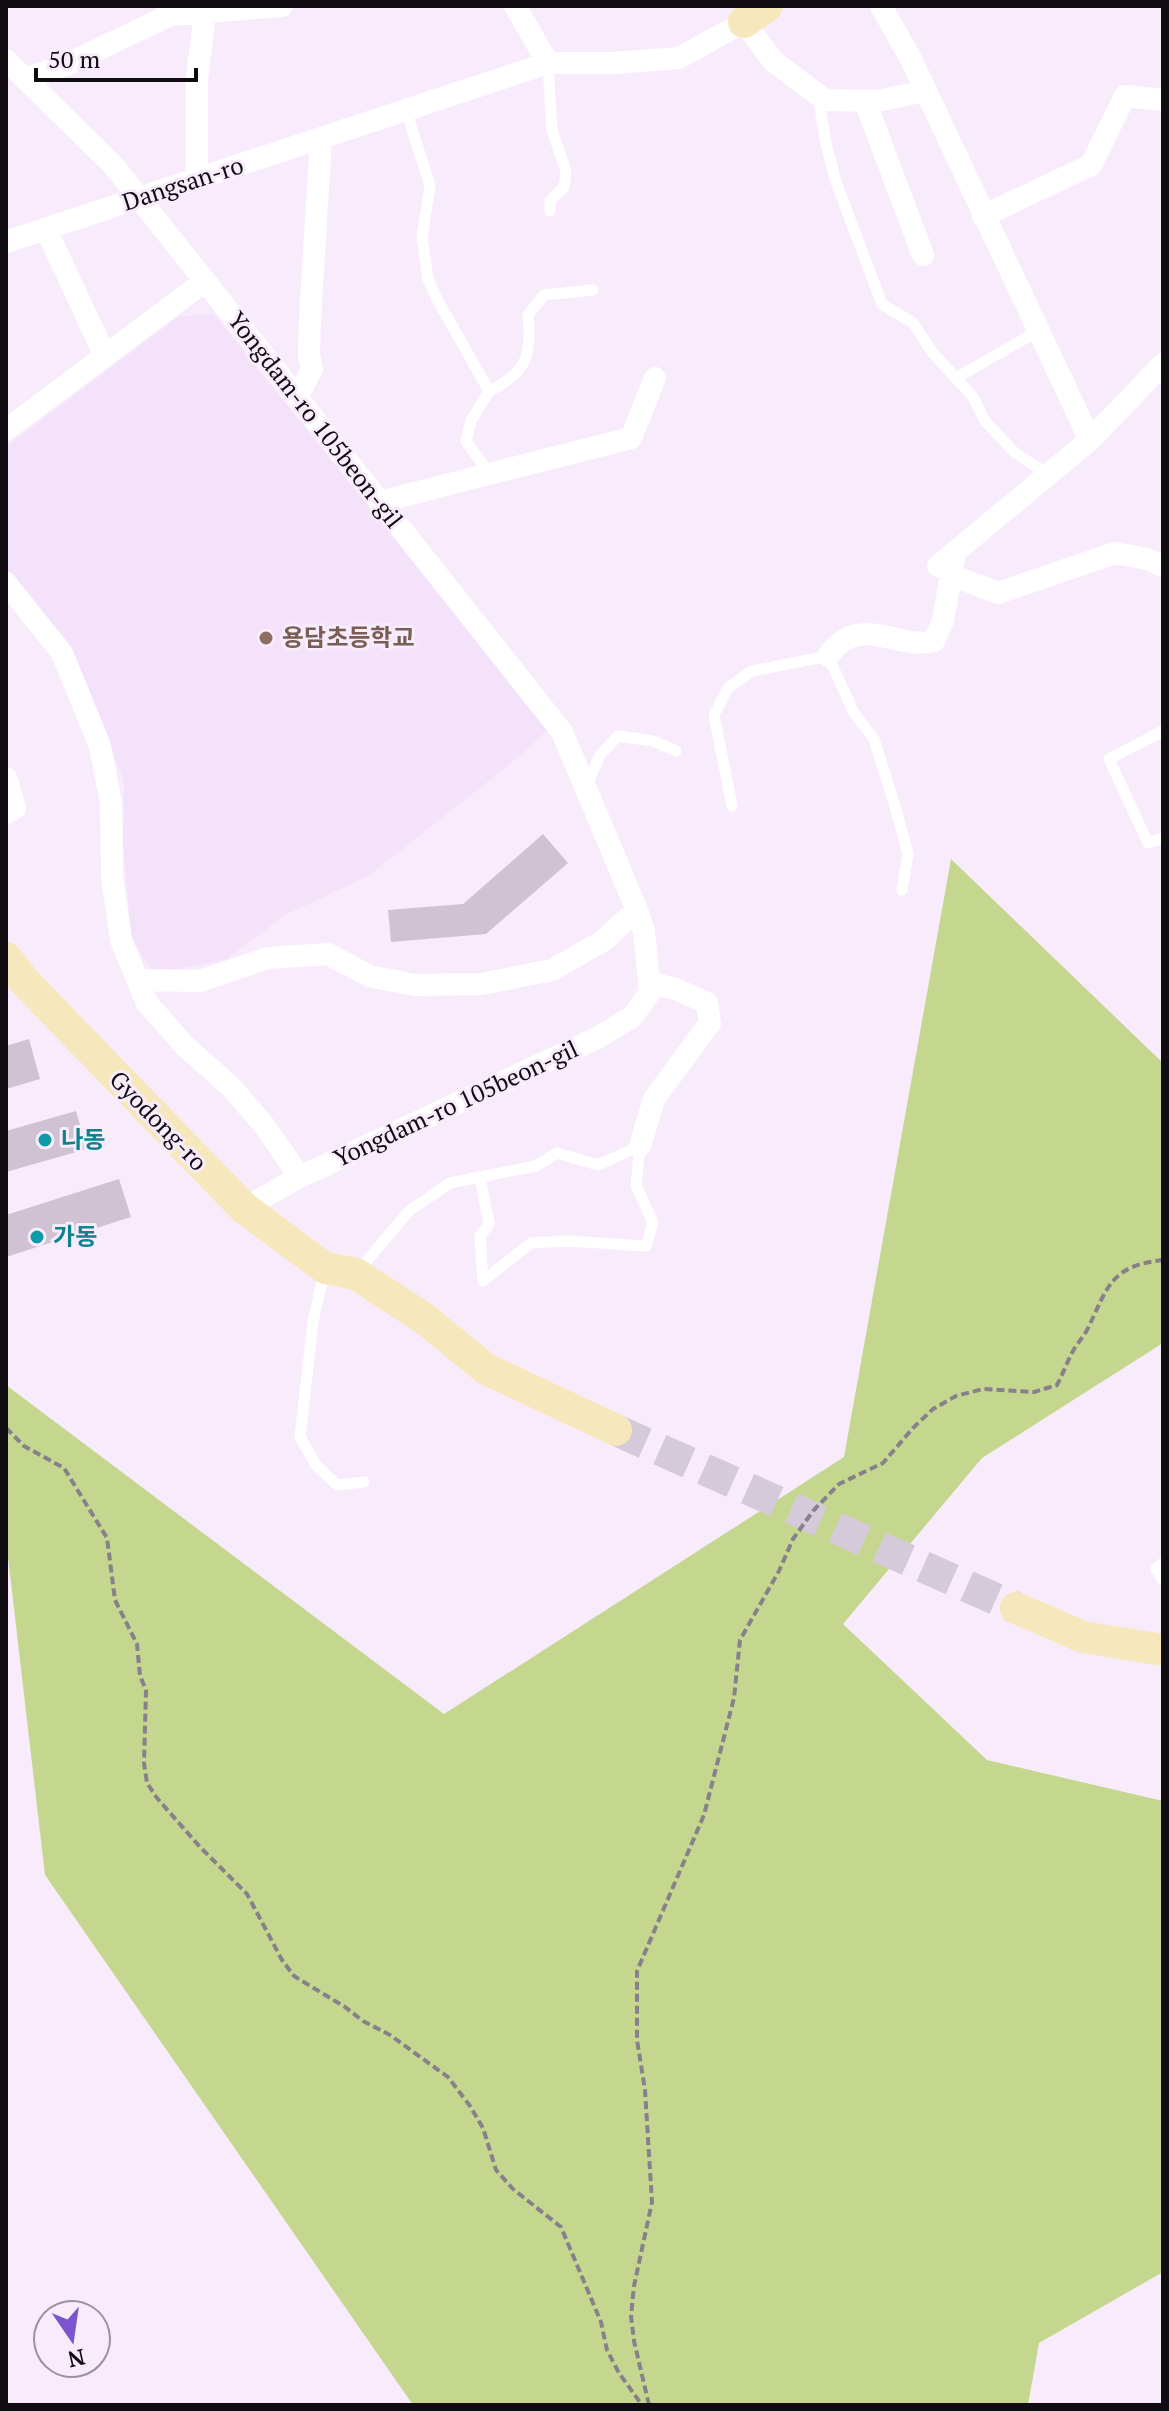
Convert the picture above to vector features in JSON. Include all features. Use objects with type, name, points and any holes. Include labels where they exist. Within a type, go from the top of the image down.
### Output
[{"type":"street","points":[[14,73],[66,65],[170,15],[203,9],[282,6]]},
{"type":"street","points":[[515,6],[548,63]]},
{"type":"street","points":[[881,6],[910,57],[1090,440]]},
{"type":"street","points":[[197,180],[197,79],[203,9]]},
{"type":"street","points":[[755,14],[773,61],[822,97],[877,101],[925,91]]},
{"type":"street","name":"Dangsan-ro","points":[[6,242],[548,63],[614,63],[679,58],[755,14]]},
{"type":"street","name":"Yongdam-ro 105beon-gil","points":[[14,73],[113,165],[562,732],[644,931],[650,992],[632,1017],[599,1037],[300,1177],[244,1208]]},
{"type":"street","points":[[983,216],[1091,165],[1125,96],[1163,100]]},
{"type":"street","points":[[865,101],[923,255]]},
{"type":"street","points":[[297,398],[312,369],[309,355],[310,320],[321,138]]},
{"type":"street","points":[[46,229],[105,356]]},
{"type":"street","points":[[6,430],[205,281]]},
{"type":"street","points":[[828,656],[847,639],[873,632],[921,644],[934,641],[943,621],[948,565],[1090,440],[1163,364]]},
{"type":"street","points":[[379,502],[631,438],[655,378]]},
{"type":"street","points":[[948,565],[998,593],[1115,553],[1147,559],[1163,566]]},
{"type":"street","points":[[6,583],[62,653],[100,746],[111,803],[112,876],[121,940],[147,1003],[185,1046],[232,1088],[263,1124],[300,1177]]},
{"type":"street","points":[[6,778],[15,808],[6,813]]},
{"type":"street","points":[[137,980],[200,981],[268,958],[328,954],[369,976],[415,985],[482,984],[552,970],[603,941],[637,910]]},
{"type":"street","name":"Gyodong-ro","points":[[6,958],[35,993],[244,1208],[340,1271],[425,1319],[486,1369],[616,1430]]},
{"type":"street","points":[[640,1146],[654,1099],[710,1023],[707,1003],[673,988],[649,983]]},
{"type":"street","points":[[1016,1608],[1083,1637],[1163,1650]]},
{"type":"lane","points":[[548,63],[552,130],[566,171],[564,187],[550,201],[550,211]]},
{"type":"lane","points":[[822,97],[826,144],[836,182],[882,304],[913,323],[933,353],[973,397],[985,421],[1014,452],[1050,475]]},
{"type":"lane","points":[[406,110],[430,186],[422,237],[428,279],[489,391]]},
{"type":"lane","points":[[490,474],[466,441],[471,421],[489,391],[508,382],[524,365],[530,344],[528,315],[544,295],[593,290]]},
{"type":"lane","points":[[958,377],[1038,331]]},
{"type":"lane","points":[[732,806],[714,715],[728,688],[752,671],[828,656],[854,713],[874,739],[908,854],[902,890]]},
{"type":"lane","points":[[1163,731],[1109,759],[1148,843],[1163,838]]},
{"type":"lane","points":[[586,787],[600,755],[618,736],[653,741],[676,751]]},
{"type":"lane","points":[[480,1177],[489,1224],[480,1236],[483,1281],[531,1243],[569,1241],[646,1246],[653,1223],[636,1185],[640,1146]]},
{"type":"lane","points":[[364,1482],[337,1485],[316,1465],[300,1437],[313,1322],[340,1271],[409,1211],[450,1183],[536,1166],[557,1153],[598,1165],[640,1146]]},
{"type":"lane","points":[[1163,1563],[1156,1569],[1163,1580]]},
{"type":"path","points":[[649,2405],[631,2316],[634,2286],[652,2202],[645,2090],[637,2040],[637,1971],[704,1815],[734,1698],[740,1640],[779,1571],[793,1539],[813,1511],[839,1484],[883,1463],[933,1409],[956,1396],[983,1389],[1034,1392],[1057,1385],[1073,1350],[1086,1333],[1105,1288],[1120,1274],[1141,1262],[1163,1260]]},
{"type":"path","points":[[6,1428],[24,1446],[64,1468],[107,1538],[115,1600],[137,1644],[140,1676],[146,1690],[144,1763],[147,1783],[200,1847],[247,1894],[282,1960],[294,1976],[390,2035],[448,2077],[483,2128],[496,2170],[513,2189],[561,2227],[601,2322],[607,2350],[642,2405]]},
{"type":"shaded area","name":"용담초등학교","points":[[213,313],[548,730],[504,769],[368,876],[287,914],[227,959],[154,974],[131,938],[123,841],[124,781],[74,659],[6,568],[6,447],[178,317]]},
{"type":"green space","points":[[951,859],[1163,1063],[1163,1343],[982,1458],[843,1624],[987,1760],[1163,1801],[1163,2272],[1039,2343],[1028,2405],[413,2405],[45,1875],[6,1540],[6,1385],[444,1714],[844,1457]]},
{"type":"building","points":[[543,834],[568,863],[486,934],[391,942],[388,910],[463,904]]},
{"type":"building","points":[[29,1039],[40,1079],[6,1089],[6,1046]]},
{"type":"building","name":"나동","points":[[76,1111],[87,1149],[6,1172],[6,1131]]},
{"type":"building","name":"가동","points":[[119,1179],[131,1217],[6,1257],[6,1215]]},
{"type":"tunnel","points":[[616,1430],[1016,1608]]},
{"type":"place","name":"용담초등학교","points":[[266,638]]},
{"type":"place","name":"나동","points":[[45,1140]]},
{"type":"place","name":"가동","points":[[37,1237]]}]
